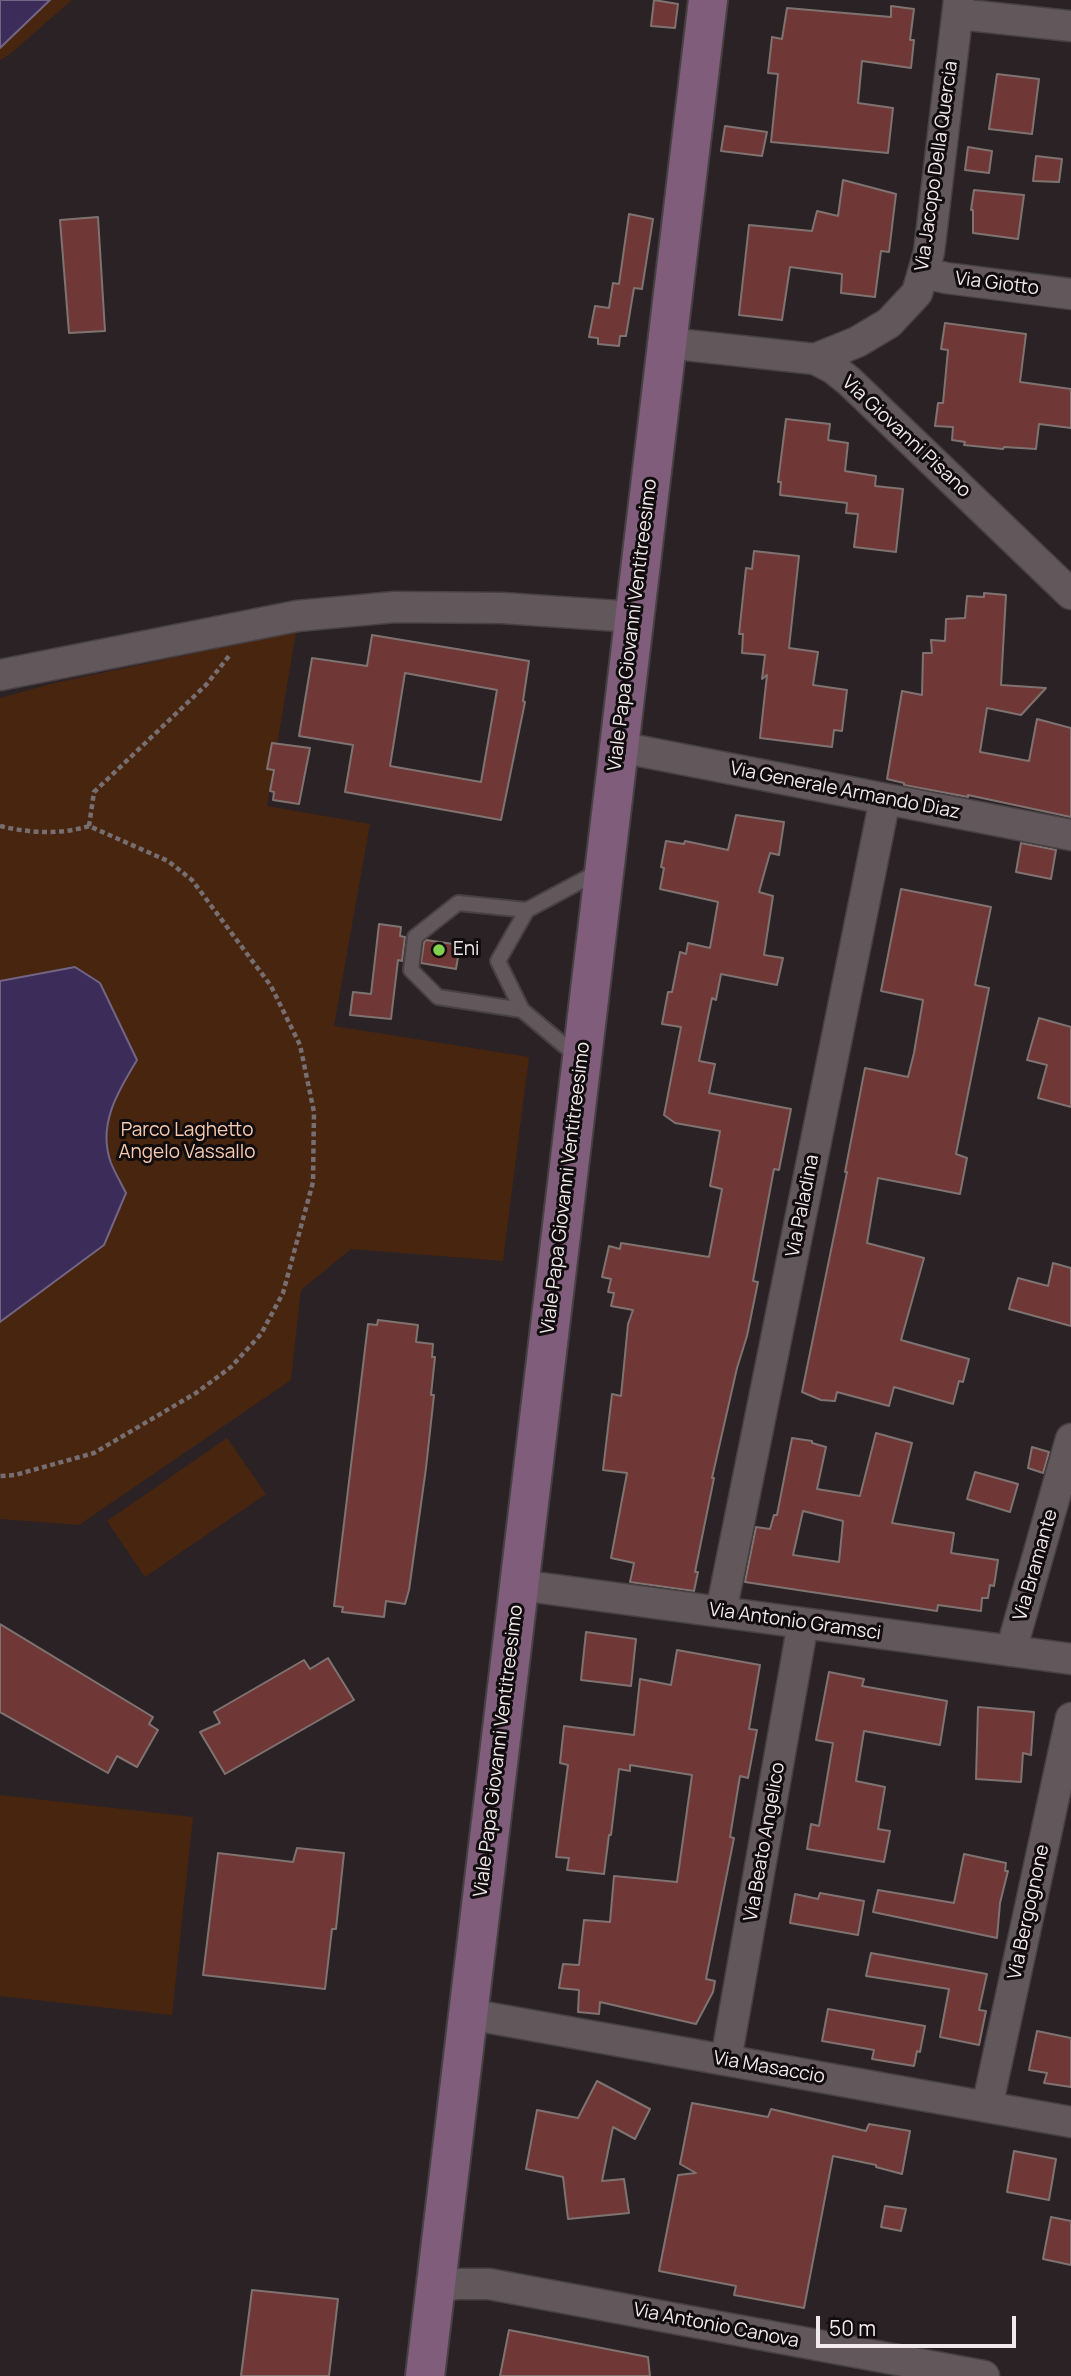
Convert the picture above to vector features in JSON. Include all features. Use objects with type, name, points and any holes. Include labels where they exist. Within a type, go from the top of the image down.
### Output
[{"type":"street","name":"Viale Papa Giovanni Ventitreesimo","points":[[425,2376],[708,0]]},
{"type":"street","points":[[958,7],[1071,26]]},
{"type":"street","name":"Via Jacopo Della Quercia","points":[[815,359],[857,342],[889,323],[917,293],[929,252],[958,7]]},
{"type":"street","name":"Via Giotto","points":[[924,273],[1071,294]]},
{"type":"street","name":"Via Giovanni Pisano","points":[[667,343],[815,359],[834,369],[1071,594]]},
{"type":"street","points":[[0,675],[297,616],[395,607],[502,608],[634,617]]},
{"type":"street","name":"Via Generale Armando Diaz","points":[[619,747],[1071,835]]},
{"type":"street","name":"Via Paladina","points":[[721,1612],[885,799]]},
{"type":"street","name":"Via Bramante","points":[[1012,1651],[1071,1439]]},
{"type":"street","name":"Via Antonio Gramsci","points":[[519,1585],[1071,1659]]},
{"type":"street","name":"Via Beato Angelico","points":[[726,2060],[803,1623]]},
{"type":"street","name":"Via Bergognone","points":[[987,2106],[1071,1718]]},
{"type":"street","name":"Via Masaccio","points":[[468,2014],[1071,2122]]},
{"type":"street","name":"Via Antonio Canova","points":[[438,2274],[456,2284],[489,2284],[984,2376]]},
{"type":"lane","points":[[582,1060],[522,1010],[498,961],[527,910],[604,869]]},
{"type":"lane","points":[[522,1010],[438,998],[411,970],[415,937],[458,903],[527,910]]},
{"type":"path","points":[[89,826],[94,792],[206,685],[228,660],[239,628]]},
{"type":"path","points":[[0,826],[17,830],[70,832],[89,826],[168,861],[192,880],[271,986],[300,1045],[314,1112],[313,1182],[283,1293],[261,1334],[231,1367],[196,1393],[94,1453],[15,1475],[0,1476]]},
{"type":"green space","points":[[0,0],[72,0],[0,60]]},
{"type":"green space","name":"Parco Laghetto Angelo Vassallo","points":[[296,632],[267,806],[370,824],[334,1026],[529,1057],[503,1261],[351,1249],[301,1290],[291,1380],[79,1525],[0,1519],[0,698],[54,683]]},
{"type":"green space","points":[[227,1438],[266,1494],[145,1577],[107,1521]]},
{"type":"green space","points":[[0,1795],[193,1817],[172,2015],[0,1996]]},
{"type":"shaded area","points":[[0,0],[50,0],[0,48]]},
{"type":"shaded area","points":[[75,967],[100,983],[137,1060],[117,1096],[106,1135],[111,1163],[126,1193],[104,1245],[0,1322],[0,981]]},
{"type":"building","points":[[654,0],[678,4],[675,28],[651,26]]},
{"type":"building","points":[[891,6],[914,9],[910,40],[914,40],[911,68],[862,61],[858,103],[893,108],[888,153],[771,142],[778,74],[768,73],[772,37],[782,39],[787,8],[891,17]]},
{"type":"building","points":[[997,74],[1039,79],[1032,134],[989,129]]},
{"type":"building","points":[[725,126],[767,132],[762,156],[721,151]]},
{"type":"building","points":[[968,147],[992,151],[989,173],[965,170]]},
{"type":"building","points":[[1036,156],[1062,159],[1059,182],[1033,181]]},
{"type":"building","points":[[843,180],[896,194],[889,252],[881,251],[875,297],[841,293],[842,274],[790,267],[782,320],[739,315],[749,225],[812,231],[817,211],[838,216]]},
{"type":"building","points":[[974,190],[1024,195],[1018,239],[973,233],[971,210]]},
{"type":"building","points":[[629,214],[653,219],[642,289],[634,288],[626,336],[620,336],[619,346],[598,344],[598,338],[589,337],[595,306],[609,308],[613,283],[619,284]]},
{"type":"building","points":[[98,217],[105,331],[69,333],[60,220]]},
{"type":"building","points":[[945,323],[1026,334],[1020,382],[1071,389],[1071,428],[1039,424],[1036,449],[1003,449],[964,445],[965,442],[952,440],[953,427],[935,426],[938,403],[943,403],[948,350],[941,349]]},
{"type":"building","points":[[786,419],[830,424],[828,440],[848,443],[845,471],[876,476],[875,486],[903,489],[896,552],[854,547],[858,514],[846,513],[847,503],[780,495],[781,482],[778,482]]},
{"type":"building","points":[[754,551],[799,556],[789,648],[818,652],[813,685],[847,690],[842,731],[834,730],[832,747],[760,738],[767,675],[762,679],[765,655],[742,653],[743,634],[739,634],[746,568],[752,569]]},
{"type":"building","points":[[984,593],[1006,595],[1001,685],[1046,688],[1021,715],[987,708],[980,752],[1029,761],[1037,719],[1071,728],[1071,817],[968,795],[904,785],[887,779],[902,691],[922,695],[923,653],[932,653],[931,640],[945,641],[946,619],[965,618],[967,596],[984,597]]},
{"type":"building","points":[[372,635],[529,661],[525,702],[501,820],[345,792],[353,745],[299,736],[312,658],[367,666]],"holes":[[[405,673],[497,690],[481,782],[390,766]]]},
{"type":"building","points":[[272,743],[310,748],[299,804],[273,800],[274,792],[270,791],[274,770],[267,769]]},
{"type":"building","points":[[736,815],[784,822],[779,855],[770,853],[759,892],[773,896],[764,955],[783,958],[777,985],[721,974],[716,1000],[712,998],[699,1061],[715,1064],[709,1093],[791,1109],[779,1170],[774,1169],[753,1281],[758,1282],[712,1478],[694,1591],[630,1582],[634,1563],[611,1558],[627,1473],[603,1470],[612,1394],[621,1396],[628,1324],[633,1310],[611,1306],[614,1293],[608,1292],[611,1279],[602,1277],[609,1246],[620,1249],[621,1243],[709,1257],[722,1189],[710,1186],[720,1131],[675,1123],[664,1115],[681,1027],[662,1024],[680,952],[686,954],[688,943],[710,948],[718,902],[660,889],[664,868],[661,867],[666,841],[684,844],[685,841],[728,850]]},
{"type":"building","points":[[1021,843],[1056,850],[1051,879],[1016,872]]},
{"type":"building","points":[[901,889],[991,907],[975,985],[989,988],[956,1154],[967,1158],[960,1194],[878,1178],[867,1243],[924,1258],[901,1340],[969,1359],[953,1404],[894,1387],[889,1406],[837,1392],[835,1401],[821,1400],[802,1392],[847,1172],[865,1068],[908,1077],[914,1053],[923,1000],[881,991]]},
{"type":"building","points":[[379,924],[401,927],[400,936],[405,937],[402,961],[398,960],[391,1019],[350,1015],[353,992],[371,994]]},
{"type":"building","points":[[426,940],[460,945],[456,969],[421,963]]},
{"type":"building","points":[[1039,1018],[1071,1027],[1071,1107],[1038,1098],[1047,1065],[1027,1060]]},
{"type":"building","points":[[1053,1263],[1071,1268],[1071,1326],[1009,1309],[1018,1278],[1048,1286]]},
{"type":"building","points":[[378,1320],[418,1325],[416,1342],[433,1344],[432,1357],[435,1357],[426,1468],[409,1590],[405,1604],[386,1601],[384,1617],[342,1612],[343,1607],[334,1606],[368,1324],[377,1325]]},
{"type":"building","points":[[876,1433],[912,1443],[892,1523],[954,1533],[951,1553],[998,1560],[994,1586],[990,1585],[988,1598],[982,1598],[981,1611],[938,1605],[937,1611],[745,1582],[756,1527],[770,1529],[774,1515],[777,1515],[792,1438],[812,1441],[826,1447],[817,1489],[860,1496]],"holes":[[[803,1511],[843,1521],[839,1562],[793,1555]]]},
{"type":"building","points":[[1032,1447],[1049,1452],[1043,1473],[1028,1468]]},
{"type":"building","points":[[975,1472],[1018,1484],[1010,1512],[967,1499]]},
{"type":"building","points":[[0,1624],[153,1717],[149,1724],[158,1730],[137,1767],[117,1756],[108,1773],[0,1712]]},
{"type":"building","points":[[586,1632],[636,1639],[631,1686],[581,1680]]},
{"type":"building","points":[[677,1650],[760,1665],[749,1729],[757,1730],[748,1778],[740,1776],[730,1837],[734,1838],[706,1979],[715,1981],[713,1992],[696,2024],[600,2002],[599,2014],[578,2012],[579,1990],[559,1988],[563,1964],[579,1965],[584,1920],[610,1922],[614,1876],[677,1882],[692,1775],[630,1765],[630,1771],[619,1769],[604,1874],[567,1870],[569,1858],[556,1857],[568,1765],[560,1763],[564,1726],[634,1735],[640,1679],[671,1685]]},
{"type":"building","points":[[328,1658],[354,1700],[225,1774],[200,1732],[220,1723],[214,1712],[304,1660],[310,1669]]},
{"type":"building","points":[[829,1672],[864,1679],[862,1686],[947,1701],[940,1745],[864,1731],[856,1781],[885,1787],[878,1829],[890,1831],[884,1862],[807,1849],[811,1824],[819,1826],[833,1743],[816,1740]]},
{"type":"building","points":[[978,1707],[1034,1712],[1031,1755],[1023,1753],[1021,1782],[976,1779]]},
{"type":"building","points":[[297,1848],[344,1853],[336,1929],[332,1929],[325,1989],[203,1975],[218,1853],[293,1862]]},
{"type":"building","points":[[964,1854],[1006,1863],[1005,1871],[1008,1871],[1000,1903],[997,1938],[873,1912],[878,1890],[954,1903]]},
{"type":"building","points":[[820,1893],[864,1901],[858,1935],[790,1923],[795,1894],[818,1899]]},
{"type":"building","points":[[871,1953],[987,1974],[979,2010],[986,2011],[979,2045],[940,2037],[949,1989],[866,1976]]},
{"type":"building","points":[[828,2009],[925,2026],[914,2066],[872,2059],[874,2050],[822,2041]]},
{"type":"building","points":[[1037,2031],[1071,2038],[1071,2087],[1044,2083],[1047,2073],[1029,2070]]},
{"type":"building","points":[[597,2081],[650,2109],[635,2139],[613,2127],[602,2181],[624,2179],[629,2213],[568,2219],[563,2177],[526,2169],[537,2110],[578,2118]]},
{"type":"building","points":[[692,2103],[768,2117],[771,2109],[866,2131],[869,2124],[910,2131],[902,2174],[876,2165],[833,2156],[804,2308],[734,2295],[736,2286],[659,2271],[678,2175],[696,2173],[680,2164]]},
{"type":"building","points":[[1014,2151],[1056,2159],[1049,2200],[1007,2192]]},
{"type":"building","points":[[885,2206],[906,2209],[901,2231],[881,2227]]},
{"type":"building","points":[[1051,2217],[1071,2221],[1071,2265],[1043,2259]]},
{"type":"building","points":[[252,2290],[338,2299],[329,2376],[241,2376]]},
{"type":"building","points":[[509,2330],[648,2357],[650,2376],[500,2376]]},
{"type":"place","name":"Eni","points":[[439,950]]}]
